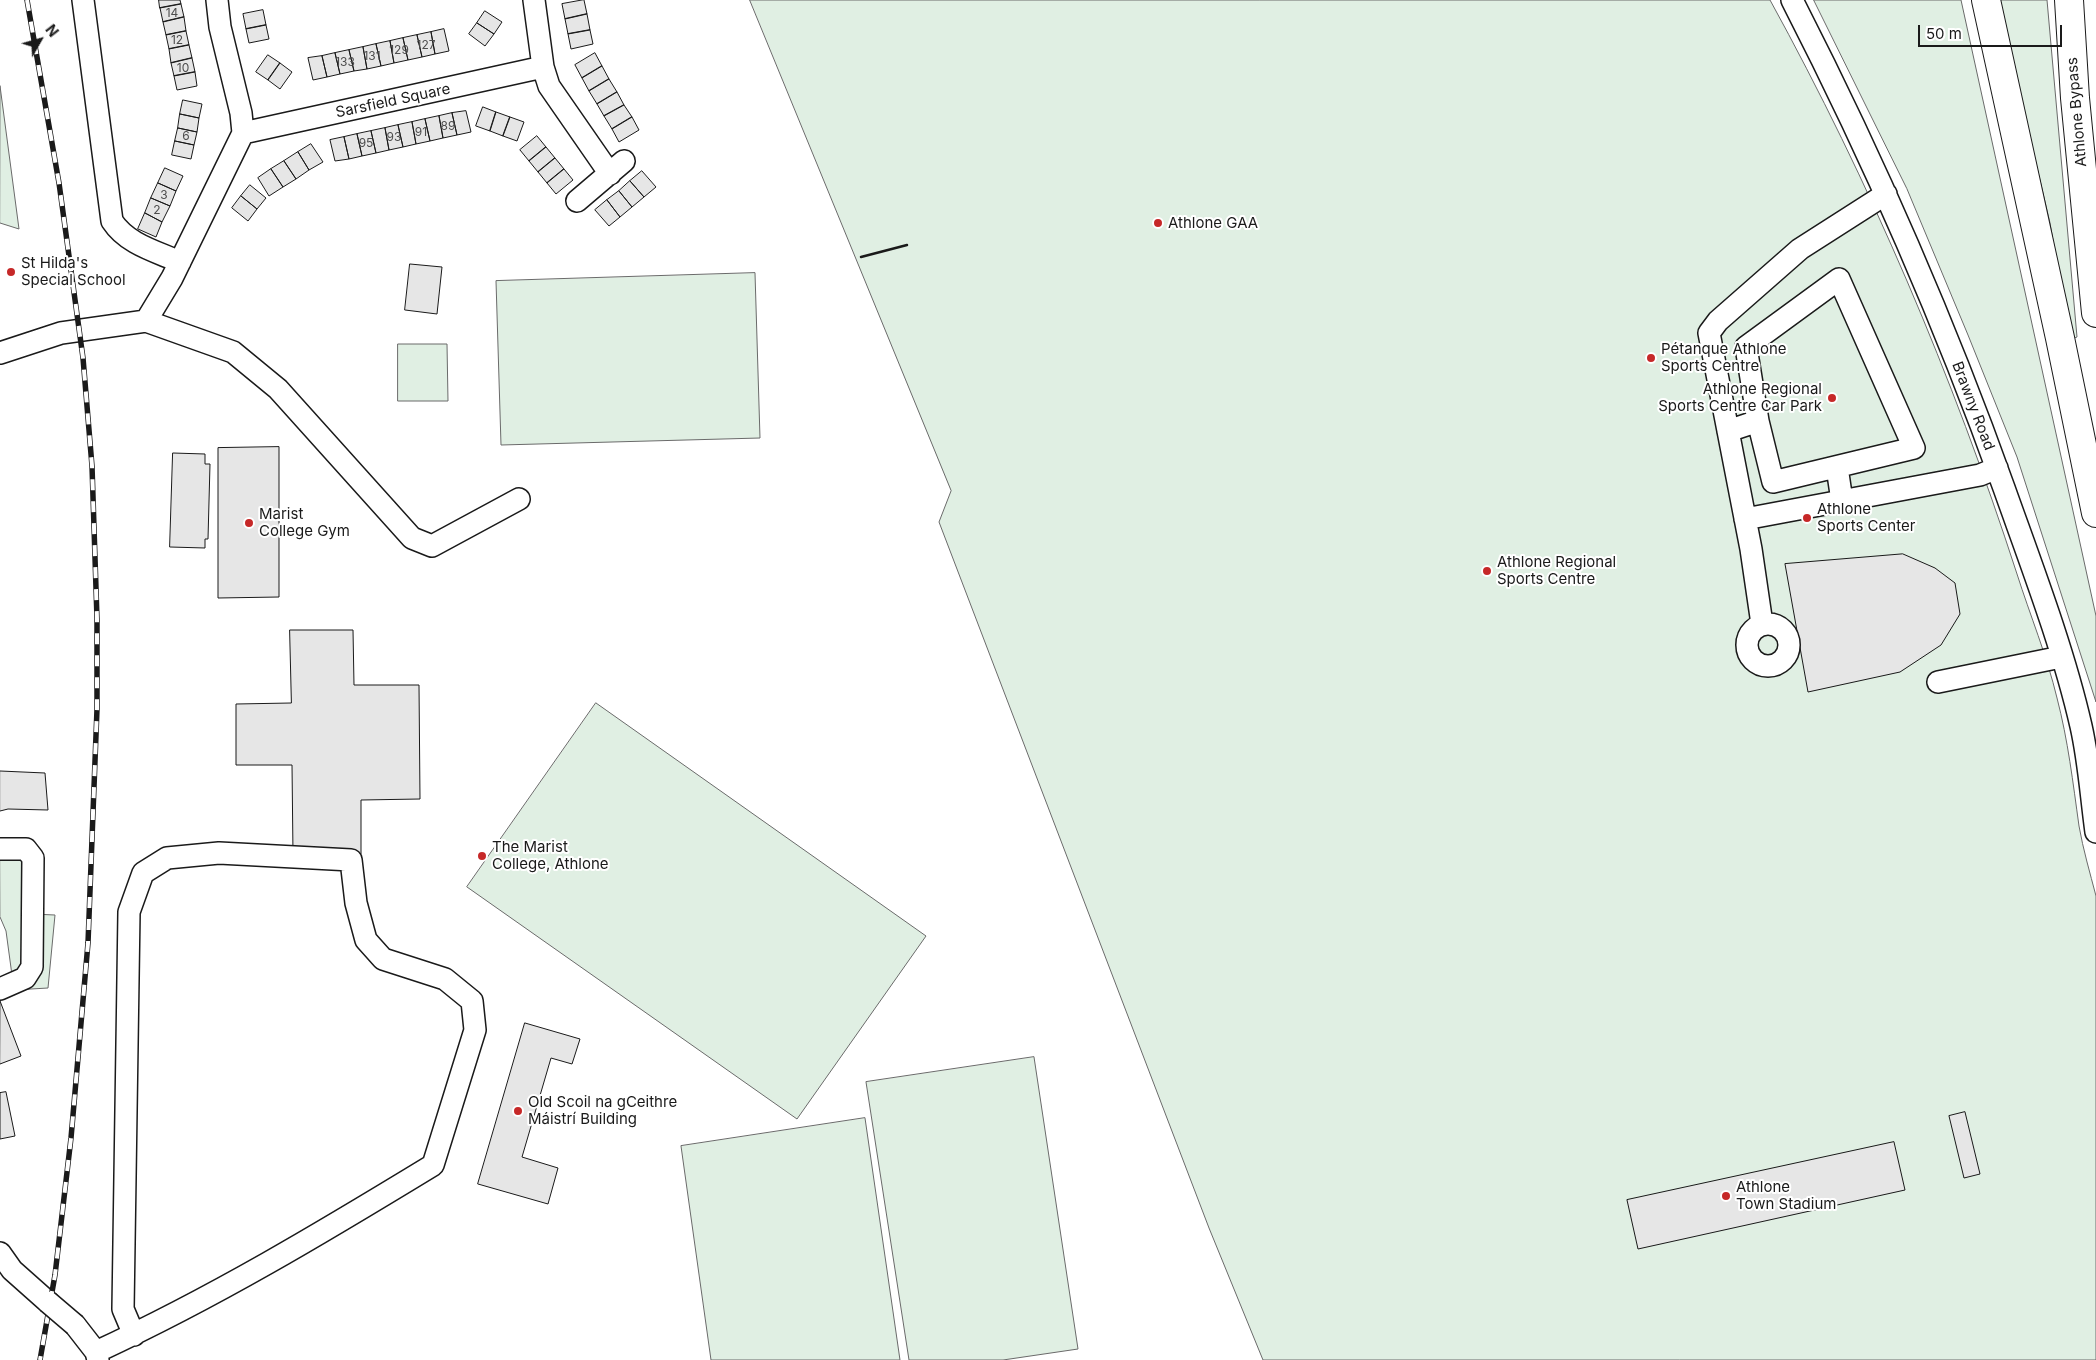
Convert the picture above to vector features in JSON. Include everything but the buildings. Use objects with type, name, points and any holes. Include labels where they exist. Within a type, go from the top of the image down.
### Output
[{"type":"highway","points":[[1986,0],[2096,513]]},
{"type":"highway","name":"Athlone Bypass","points":[[2069,0],[2074,98],[2096,313]]},
{"type":"street","points":[[83,0],[112,221],[120,233],[130,240],[180,262]]},
{"type":"street","points":[[146,321],[180,262],[243,133],[241,113],[220,27],[217,0]]},
{"type":"street","points":[[534,0],[543,67],[550,86],[560,104],[617,168],[576,201]]},
{"type":"street","name":"Brawny Road","points":[[1792,0],[1886,194],[1968,392],[1997,468],[2061,658],[2085,746],[2096,832]]},
{"type":"street","name":"Sarsfield Square","points":[[243,133],[543,67]]},
{"type":"street","points":[[1762,624],[1745,519],[1709,333],[1718,321],[1800,249],[1886,194]]},
{"type":"street","points":[[1839,279],[1914,448],[1773,482],[1758,421],[1746,347],[1839,279]]},
{"type":"street","points":[[0,353],[61,333],[146,321],[233,352],[278,389],[412,538],[432,546],[519,499]]},
{"type":"street","points":[[1728,431],[1758,421]]},
{"type":"street","points":[[1836,467],[1842,501]]},
{"type":"street","points":[[1745,519],[1980,475],[1997,468]]},
{"type":"street","points":[[1938,682],[2061,658]]},
{"type":"street","points":[[0,849],[26,848],[33,858],[32,967],[25,978],[0,988]]},
{"type":"street","points":[[0,1253],[12,1270],[75,1325],[97,1356],[134,1335],[189,1308],[433,1166],[475,1030],[472,1001],[445,979],[383,959],[366,940],[356,903],[351,860],[219,853],[166,858],[143,873],[129,912],[123,1309],[134,1335]]},
{"type":"green space","name":"Athlone Regional Sports Centre","points":[[750,0],[1770,0],[1842,139],[1907,281],[1937,353],[1992,500],[2053,682],[2061,714],[2081,835],[2096,896],[2096,1360],[1263,1360],[1209,1228],[939,522],[951,491]]},
{"type":"green space","points":[[1814,0],[1961,0],[2096,616],[2096,702],[2017,457],[1968,335],[1907,189]]},
{"type":"green space","points":[[1998,0],[2047,0],[2077,337],[2072,339],[2069,333],[2050,223]]},
{"type":"green space","points":[[0,86],[19,229],[0,223]]},
{"type":"green space","points":[[755,273],[760,438],[501,445],[496,281]]},
{"type":"green space","points":[[398,344],[447,344],[448,401],[398,401]]},
{"type":"green space","points":[[596,703],[926,936],[797,1119],[467,887]]},
{"type":"green space","points":[[0,849],[26,849],[32,914],[55,915],[48,988],[14,990],[6,931],[0,917]]},
{"type":"green space","points":[[1034,1057],[1078,1349],[1003,1360],[909,1360],[866,1082]]},
{"type":"green space","points":[[865,1118],[900,1360],[711,1360],[681,1146]]},
{"type":"railway","points":[[27,0],[59,183],[83,358],[92,466],[97,619],[97,709],[88,943],[71,1138],[55,1275],[40,1360]]},
{"type":"wall","points":[[861,257],[907,245]]},
{"type":"place","name":"Athlone GAA","points":[[1158,223]]},
{"type":"place","name":"St Hilda's Special School","points":[[11,272]]},
{"type":"place","name":"Pétanque Athlone Sports Centre","points":[[1651,358]]},
{"type":"place","name":"Athlone Regional Sports Centre Car Park","points":[[1832,398]]},
{"type":"place","name":"Athlone Sports Center","points":[[1807,518]]},
{"type":"place","name":"Marist College Gym","points":[[249,523]]},
{"type":"place","name":"Athlone Regional Sports Centre","points":[[1487,571]]},
{"type":"place","name":"The Marist College, Athlone","points":[[482,856]]},
{"type":"place","name":"Old Scoil na gCeithre Máistrí Building","points":[[518,1111]]},
{"type":"place","name":"Athlone Town Stadium","points":[[1726,1196]]}]
